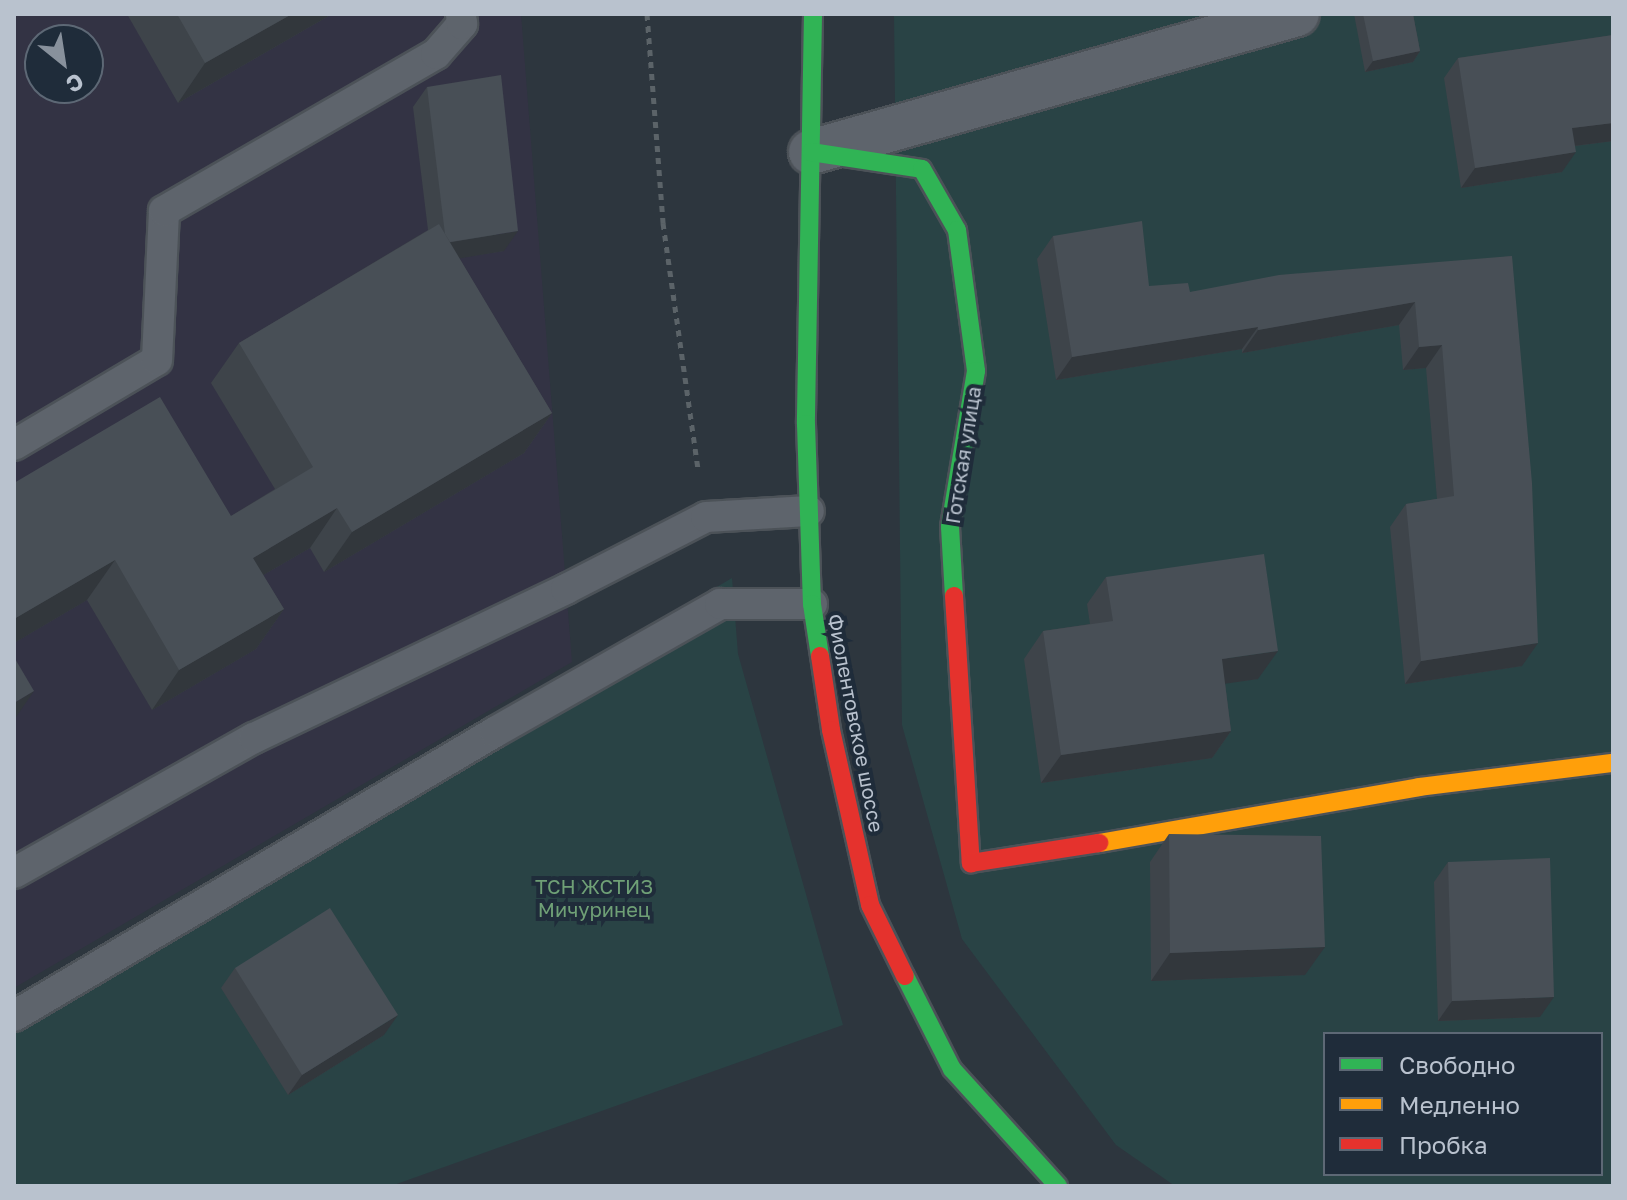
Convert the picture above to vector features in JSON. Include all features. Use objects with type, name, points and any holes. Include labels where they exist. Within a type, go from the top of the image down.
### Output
[{"type":"street","name":"Фиолентовское шоссе","points":[[813,14],[806,424],[812,604],[831,730],[870,905],[952,1069],[1058,1186]]},
{"type":"street","points":[[811,152],[1297,14]]},
{"type":"street","name":"Готская улица","points":[[811,152],[922,169],[957,230],[976,371],[950,527],[971,863],[1241,821],[1419,787],[1613,763]]},
{"type":"lane","points":[[14,445],[157,360],[164,211],[436,54],[462,24],[461,14]]},
{"type":"lane","points":[[14,873],[254,738],[566,589],[706,517],[809,511]]},
{"type":"lane","points":[[14,1016],[482,740],[720,604],[812,604]]},
{"type":"path","points":[[647,14],[663,223],[706,517]]},
{"type":"shaded area","points":[[14,14],[521,14],[572,662],[14,988]]},
{"type":"green space","points":[[894,14],[1613,14],[1613,1186],[1175,1186],[1116,1145],[962,939],[902,725]]},
{"type":"green space","name":"ТСН ЖСТИЗ Мичуринец","points":[[732,578],[738,654],[843,1025],[391,1186],[14,1186],[14,1002]]},
{"type":"building","points":[[177,14],[292,14],[205,63]]},
{"type":"building","points":[[1363,14],[1413,14],[1420,51],[1373,61]]},
{"type":"building","points":[[1613,35],[1613,123],[1572,128],[1576,152],[1475,168],[1458,58]]},
{"type":"building","points":[[501,75],[518,231],[450,242],[445,234],[427,87]]},
{"type":"building","points":[[1142,221],[1149,286],[1188,283],[1190,292],[1279,275],[1512,256],[1532,483],[1538,643],[1421,661],[1406,504],[1454,496],[1442,345],[1419,347],[1415,302],[1258,330],[1258,327],[1072,357],[1053,236]]},
{"type":"building","points":[[439,224],[552,413],[352,532],[337,508],[253,558],[284,609],[179,670],[115,560],[14,619],[14,483],[160,397],[231,516],[313,467],[239,343]]},
{"type":"building","points":[[1264,554],[1278,651],[1222,659],[1231,731],[1061,755],[1043,631],[1113,621],[1106,577]]},
{"type":"building","points":[[14,657],[34,691],[14,703]]},
{"type":"building","points":[[1169,834],[1321,836],[1325,947],[1170,953]]},
{"type":"building","points":[[1550,858],[1554,997],[1452,1001],[1448,862]]},
{"type":"building","points":[[330,908],[398,1015],[302,1075],[235,968]]},
{"type":"traffic: fast","points":[[813,14],[806,424],[812,604],[820,656]]},
{"type":"traffic: fast","points":[[811,152],[922,169],[957,230],[976,371],[950,527],[954,596]]},
{"type":"traffic: fast","points":[[905,976],[952,1069],[1058,1186]]},
{"type":"traffic: slow","points":[[1099,843],[1419,787],[1613,763]]},
{"type":"traffic: jam","points":[[954,596],[971,863],[1099,843]]},
{"type":"traffic: jam","points":[[820,656],[831,730],[870,905],[905,976]]}]
